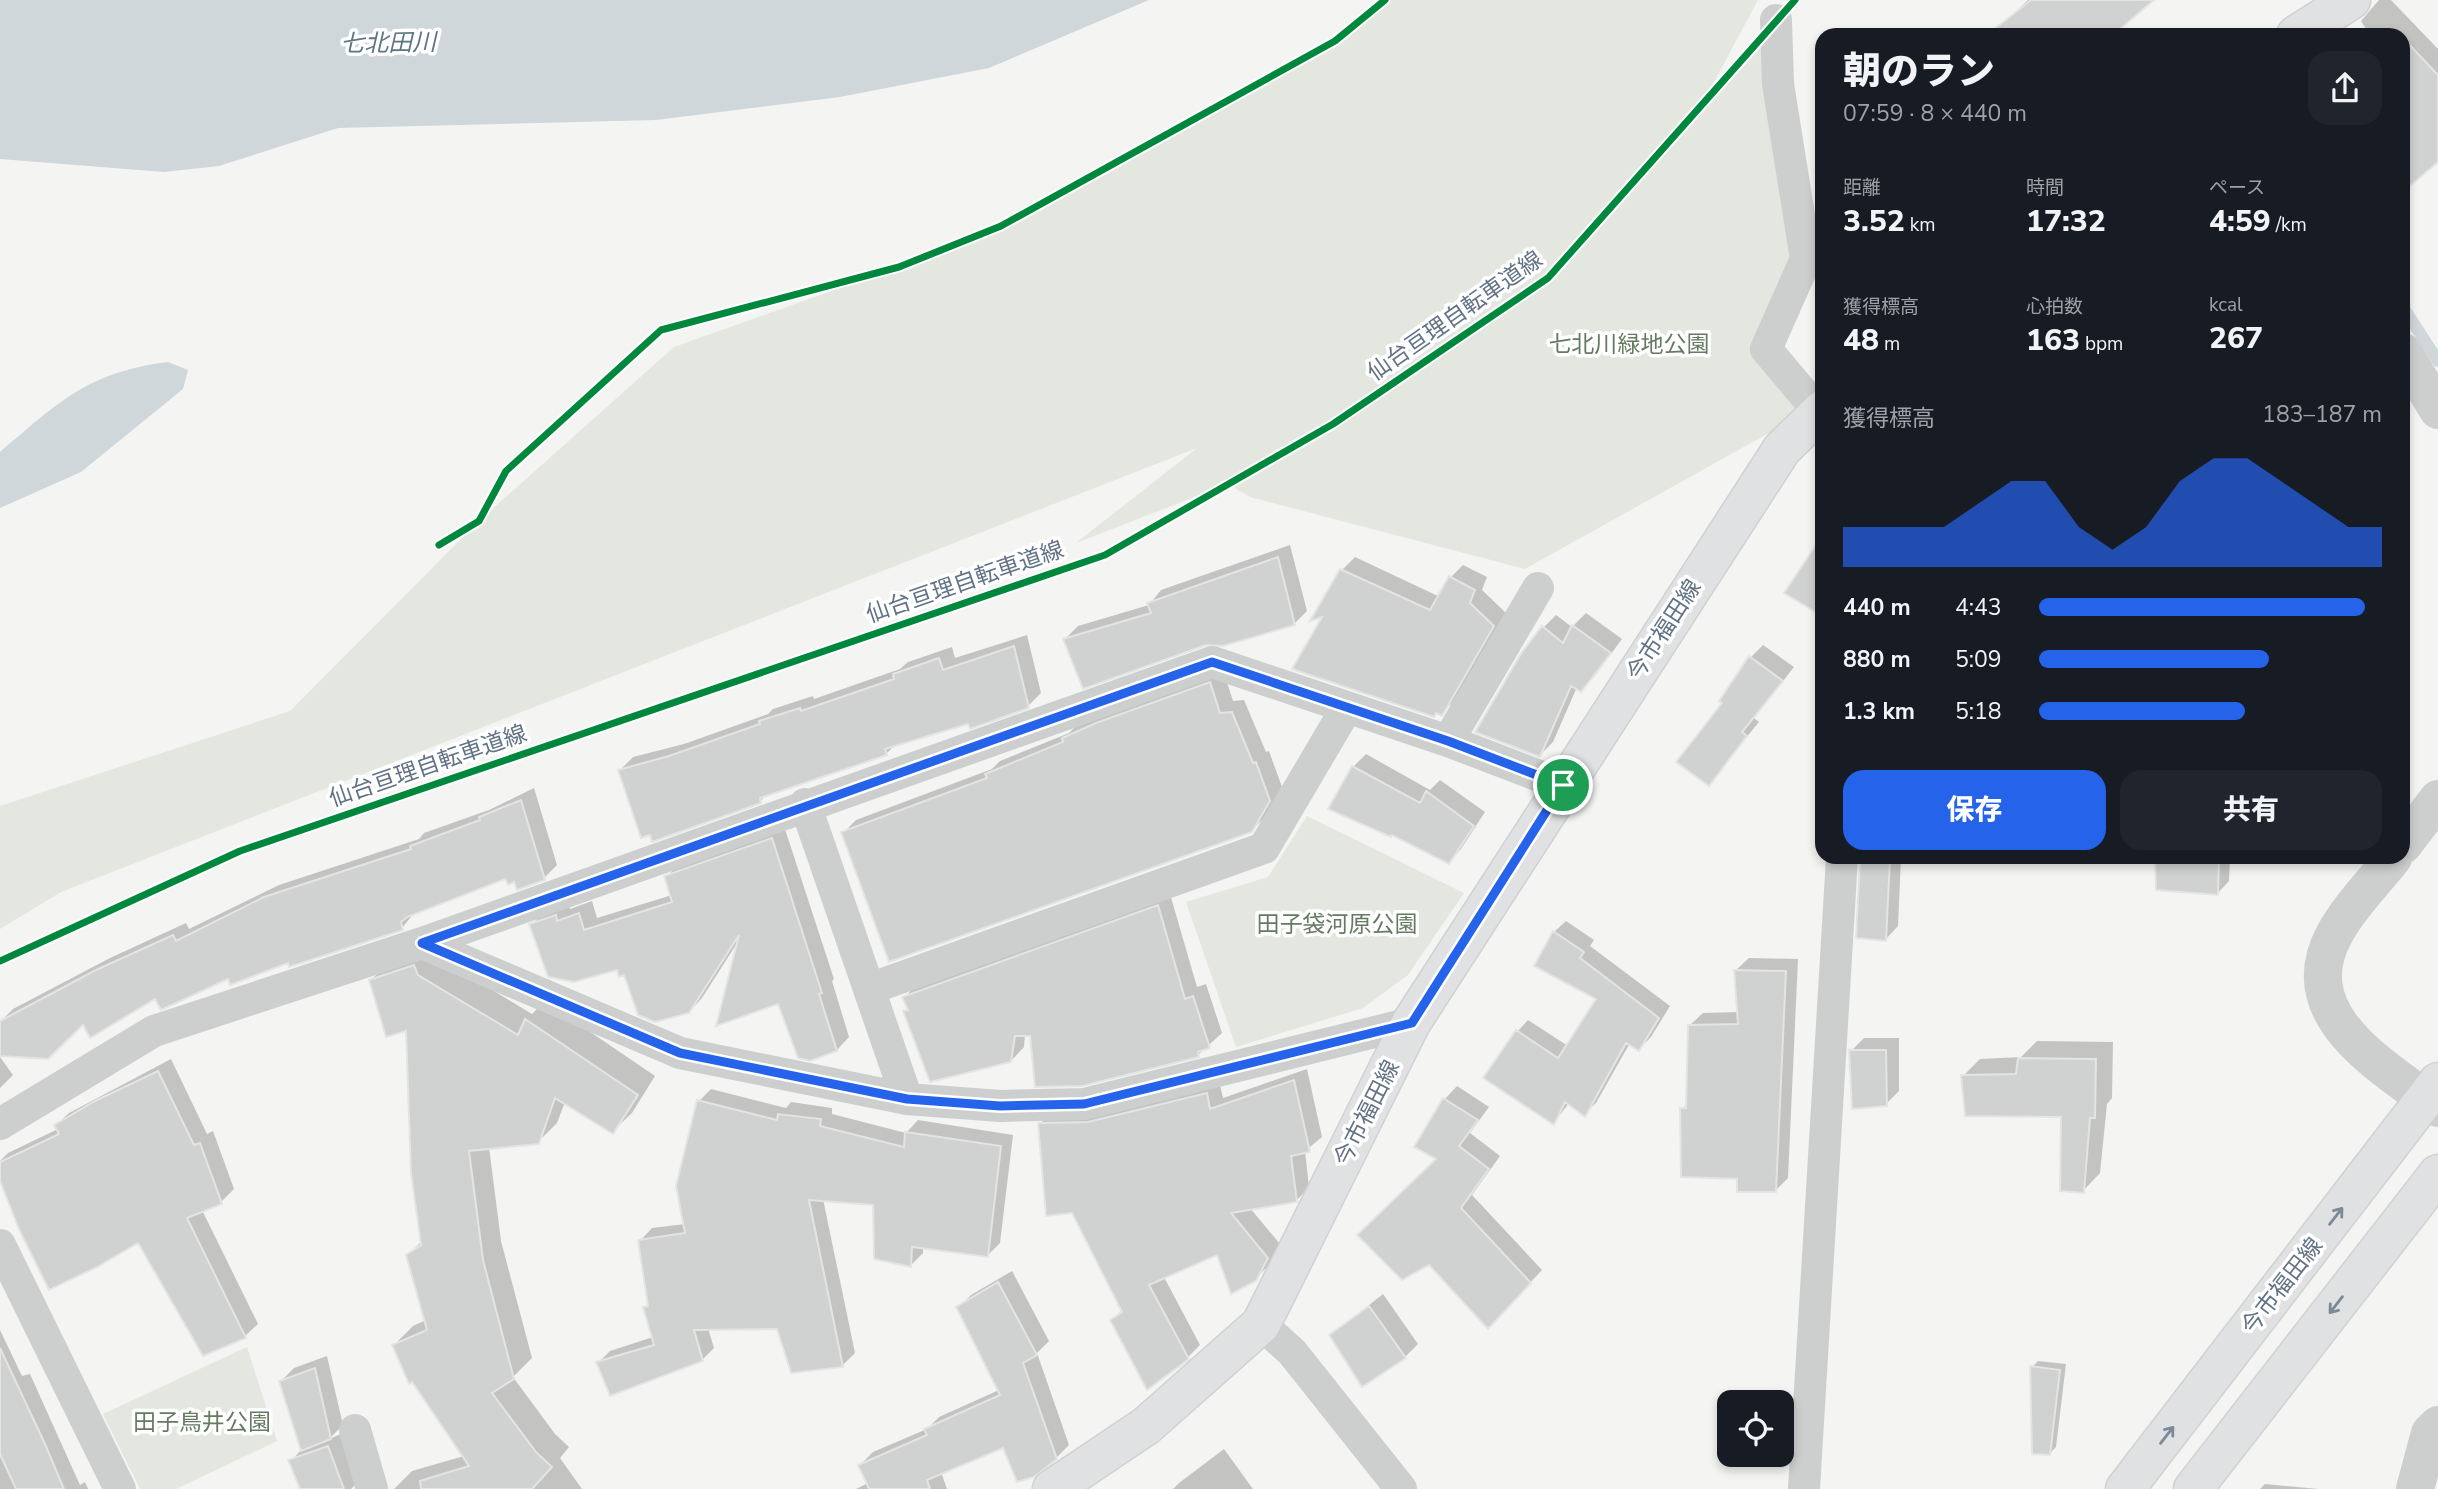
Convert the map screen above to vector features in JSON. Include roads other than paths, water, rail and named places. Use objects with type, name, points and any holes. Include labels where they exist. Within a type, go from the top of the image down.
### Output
[{"type":"main road","points":[[2307,28],[2351,0]]},
{"type":"main road","name":"今市福田線","points":[[1052,1489],[1146,1426],[1261,1324],[1412,1023],[1782,449],[1815,416]]},
{"type":"main road","name":"今市福田線","points":[[2125,1489],[2434,1097]]},
{"type":"main road","points":[[2193,1489],[2438,1174]]},
{"type":"street","points":[[1776,20],[1778,84],[1806,259],[1766,349],[1815,405]]},
{"type":"street","points":[[2410,364],[2438,410]]},
{"type":"street","points":[[1448,741],[1538,588]]},
{"type":"street","points":[[0,1124],[154,1031],[422,943],[805,804],[1212,662],[1448,741],[1563,785]]},
{"type":"street","points":[[869,989],[1264,848],[1346,709]]},
{"type":"street","points":[[2410,836],[2438,799]]},
{"type":"street","points":[[805,804],[907,1099]]},
{"type":"street","points":[[1804,1489],[1842,864]]},
{"type":"street","points":[[2388,864],[2335,933],[2322,963],[2325,998],[2337,1023],[2371,1057],[2434,1097]]},
{"type":"street","points":[[422,943],[680,1053],[907,1099],[1000,1106],[1084,1104],[1412,1023]]},
{"type":"street","points":[[0,1245],[120,1489]]},
{"type":"street","points":[[1261,1324],[1292,1352],[1401,1489]]},
{"type":"street","points":[[2415,1489],[2430,1433],[2438,1425]]},
{"type":"street","points":[[355,1430],[372,1489]]},
{"type":"water","name":"七北田川","points":[[0,0],[1149,0],[989,68],[840,97],[656,120],[338,128],[219,166],[164,172],[0,159]]},
{"type":"water","points":[[168,362],[188,370],[183,389],[81,472],[0,508],[0,452],[76,392],[116,373]]},
{"type":"waterway","points":[[2410,318],[2438,361]]},
{"type":"park label","name":"七北川緑地公園","points":[[1629,344]]},
{"type":"park label","name":"田子袋河原公園","points":[[1337,924]]},
{"type":"park label","name":"田子鳥井公園","points":[[202,1422]]}]
